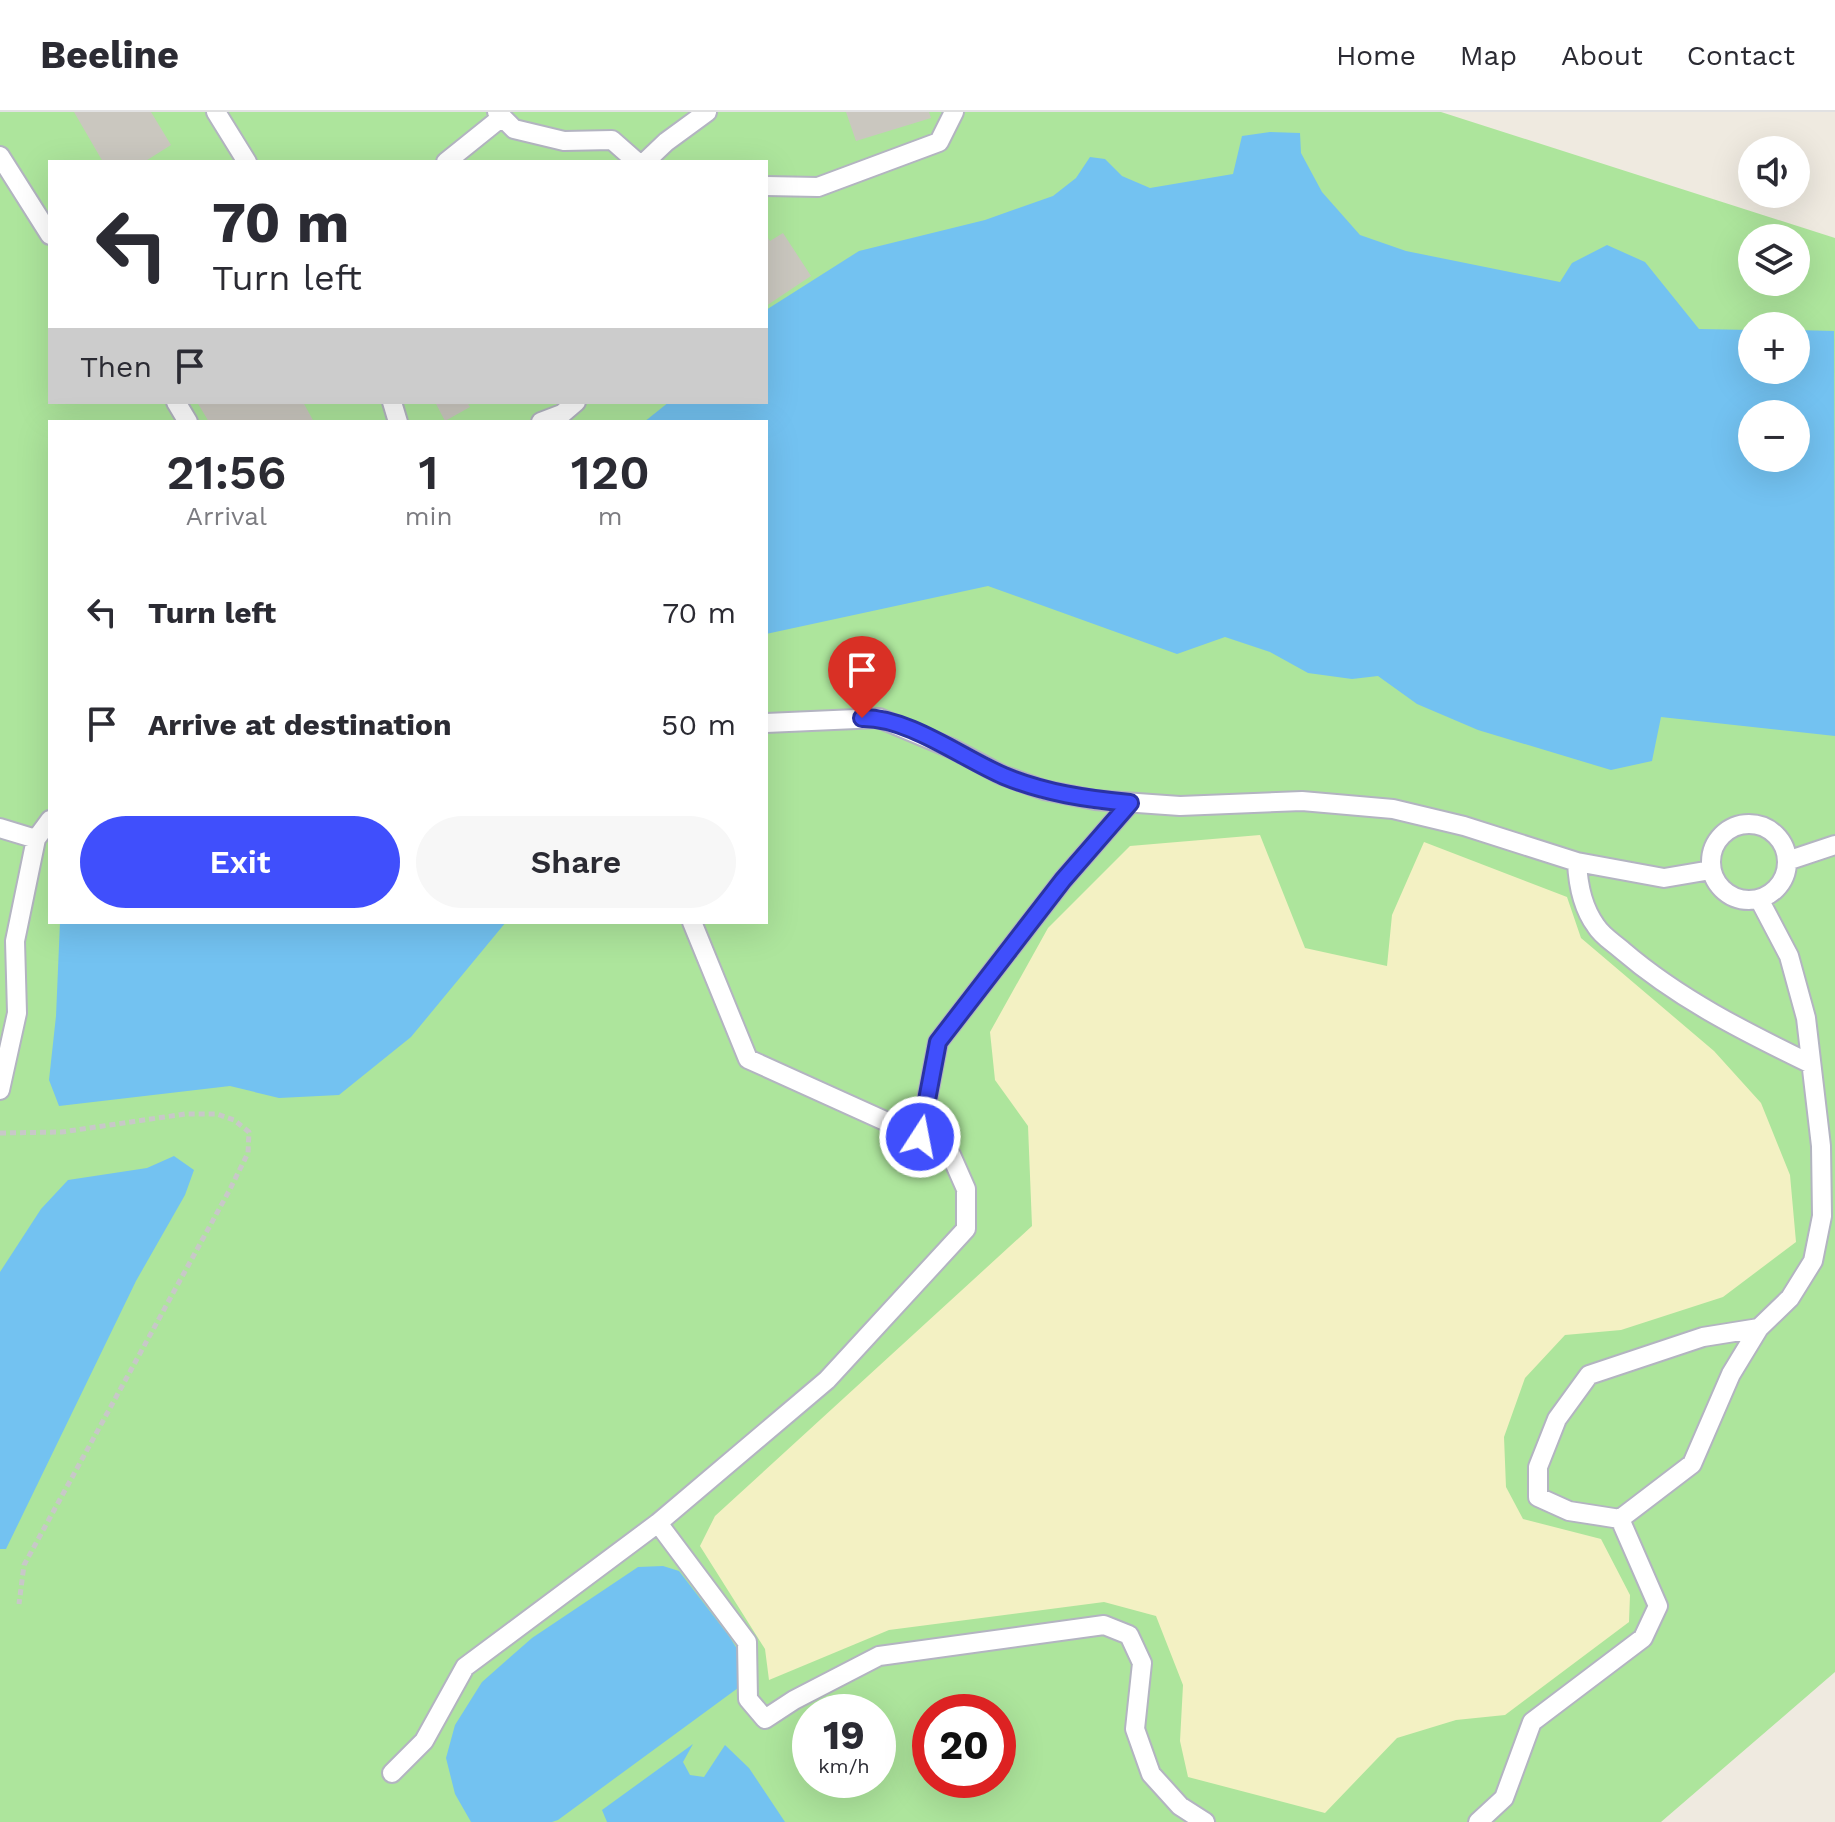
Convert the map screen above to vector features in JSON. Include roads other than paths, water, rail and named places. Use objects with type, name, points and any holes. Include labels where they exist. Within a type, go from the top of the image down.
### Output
[{"type":"lane","points":[[216,112],[246,160]]},
{"type":"lane","points":[[647,160],[707,112]]},
{"type":"lane","points":[[768,186],[818,187],[939,142],[954,112]]},
{"type":"lane","points":[[448,160],[499,115],[514,129],[564,141],[612,140],[635,160]]},
{"type":"lane","points":[[0,156],[48,232]]},
{"type":"lane","points":[[546,420],[562,414],[574,404]]},
{"type":"lane","points":[[768,723],[879,718],[953,749],[1002,775],[1044,790],[1095,800],[1180,806],[1302,801],[1393,809],[1464,826],[1577,862],[1664,878],[1711,870]]},
{"type":"lane","points":[[920,1137],[938,1042],[1063,880],[1130,803]]},
{"type":"lane","points":[[0,1090],[17,1013],[15,941],[36,839],[48,823]]},
{"type":"lane","points":[[1744,823],[1769,829],[1785,849],[1785,874],[1779,885],[1759,899],[1734,898],[1716,882],[1711,870],[1710,857],[1714,844],[1722,834],[1744,823]]},
{"type":"lane","points":[[0,828],[36,839]]},
{"type":"lane","points":[[1787,861],[1835,845]]},
{"type":"lane","points":[[1577,862],[1584,906],[1597,929],[1644,969],[1728,1023],[1811,1064]]},
{"type":"lane","points":[[1759,899],[1789,956],[1806,1018],[1822,1174],[1822,1216],[1813,1261],[1790,1298],[1759,1328],[1731,1374],[1692,1464],[1620,1519],[1569,1511],[1538,1497],[1538,1467],[1557,1419],[1589,1375],[1703,1337],[1759,1328]]},
{"type":"lane","points":[[392,1773],[424,1741],[465,1667],[658,1523],[827,1380],[966,1229],[966,1189],[951,1155],[920,1137],[748,1059],[693,924]]},
{"type":"lane","points":[[1478,1822],[1504,1798],[1532,1722],[1643,1638],[1658,1606],[1620,1519]]},
{"type":"lane","points":[[658,1523],[747,1642],[748,1699],[765,1719],[794,1700],[879,1656],[1104,1625],[1129,1635],[1142,1663],[1135,1729],[1151,1774],[1180,1806],[1205,1822]]},
{"type":"water","points":[[1270,132],[1300,133],[1301,153],[1322,192],[1360,235],[1406,251],[1560,282],[1572,263],[1607,245],[1645,262],[1699,329],[1738,330],[1738,384],[1810,384],[1810,330],[1834,331],[1835,736],[1661,717],[1652,761],[1611,770],[1478,730],[1417,704],[1378,676],[1352,679],[1308,673],[1270,652],[1225,637],[1177,654],[988,586],[768,634],[768,420],[646,420],[666,404],[768,404],[768,309],[859,251],[985,220],[1053,196],[1076,178],[1090,157],[1105,159],[1122,176],[1150,188],[1233,174],[1242,136]]},
{"type":"water","points":[[60,924],[504,924],[411,1037],[339,1095],[279,1098],[230,1086],[59,1106],[49,1080],[56,1016]]},
{"type":"water","points":[[174,1156],[194,1170],[185,1195],[136,1281],[6,1549],[0,1549],[0,1272],[41,1209],[68,1180],[147,1168]]},
{"type":"water","points":[[663,1566],[679,1571],[744,1660],[745,1670],[738,1688],[558,1820],[471,1822],[455,1794],[446,1758],[455,1725],[482,1682],[532,1638],[638,1567]]},
{"type":"water","points":[[693,1744],[683,1762],[690,1775],[704,1777],[725,1745],[749,1768],[785,1822],[607,1822],[602,1810]]}]
